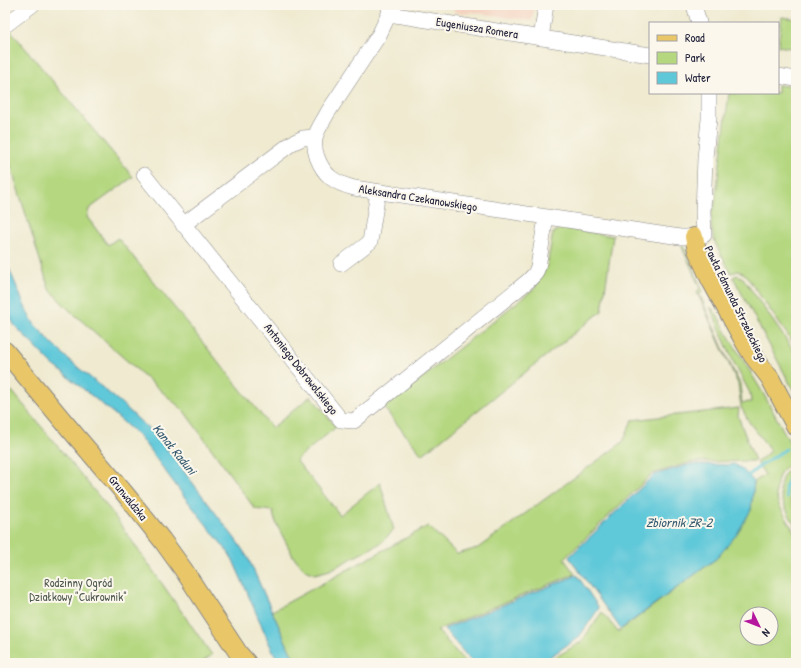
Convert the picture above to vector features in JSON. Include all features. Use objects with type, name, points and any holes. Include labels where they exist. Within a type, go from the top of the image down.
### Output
[{"type":"main road","name":"Pawła Edmunda Strzeleckiego","points":[[699,236],[707,247],[758,345],[770,378],[796,427]]},
{"type":"main road","name":"Grunwaldzka","points":[[5,351],[162,540],[243,660]]},
{"type":"street","points":[[7,24],[32,5]]},
{"type":"street","points":[[541,38],[546,5]]},
{"type":"street","points":[[694,5],[699,22]]},
{"type":"street","points":[[184,225],[292,143],[304,138],[315,137],[328,112],[374,43],[389,10]]},
{"type":"street","name":"Eugeniusza Romera","points":[[389,10],[541,38],[649,55]]},
{"type":"street","points":[[779,76],[796,79]]},
{"type":"street","name":"Pawła Edmunda Strzeleckiego","points":[[699,236],[703,213],[705,158],[709,119],[709,94]]},
{"type":"street","name":"Aleksandra Czekanowskiego","points":[[315,137],[316,152],[325,172],[337,182],[345,186],[680,237],[699,236]]},
{"type":"street","name":"Antoniego Dobrowolskiego","points":[[144,175],[341,420],[348,421],[354,421],[535,274],[540,259],[546,217]]},
{"type":"street","points":[[341,264],[370,242],[378,192]]},
{"type":"shaded area","points":[[428,5],[531,5],[534,7],[532,21],[471,12],[470,14],[454,12],[454,9]]},
{"type":"green space","points":[[782,17],[796,19],[796,49],[779,46]]},
{"type":"green space","points":[[5,24],[133,177],[89,209],[87,217],[108,245],[118,238],[272,428],[311,396],[336,427],[296,460],[340,515],[380,483],[394,530],[381,543],[330,570],[315,574],[305,570],[293,556],[278,527],[273,511],[255,509],[184,411],[67,308],[49,289],[8,157],[5,153]]},
{"type":"green space","points":[[779,85],[796,87],[796,347],[745,274],[738,271],[731,273],[713,235],[711,219],[712,209],[714,209],[729,94],[779,94]]},
{"type":"green space","points":[[561,228],[613,236],[602,311],[422,455],[384,408],[535,288],[547,266],[553,233]]},
{"type":"green space","points":[[681,245],[683,245],[703,291],[699,293],[740,384],[742,403],[751,402],[750,393],[734,363],[711,307],[718,316],[763,393],[796,454],[796,463],[795,461],[780,473],[777,482],[776,496],[779,505],[796,535],[796,663],[549,663],[551,660],[581,642],[602,612],[618,632],[717,558],[751,510],[754,482],[765,475],[757,462],[771,451],[749,422],[741,407],[738,384],[697,292],[700,288]]},
{"type":"green space","points":[[737,275],[743,278],[796,354],[796,395],[733,277]]},
{"type":"green space","name":"Rodzinny Ogród Działkowy \"Cukrownik\"","points":[[12,391],[111,511],[212,655],[201,663],[5,663],[5,396]]},
{"type":"green space","points":[[739,408],[738,416],[755,461],[692,462],[652,474],[564,559],[575,574],[437,630],[466,663],[298,663],[290,651],[272,611],[428,526],[457,554],[478,548],[623,442],[632,420]]},
{"type":"green space","points":[[796,464],[796,494],[794,491],[791,494],[792,498],[790,500],[794,507],[796,506],[796,527],[783,502],[780,486],[782,478],[787,471]]},
{"type":"water","points":[[5,259],[26,309],[35,325],[69,360],[121,403],[154,434],[236,540],[248,558],[290,651],[298,663],[279,663],[233,560],[140,437],[51,363],[15,326],[5,303]]},
{"type":"water","name":"Zbiornik ZR-2","points":[[691,464],[733,464],[742,469],[754,482],[751,510],[737,534],[717,558],[621,629],[569,557],[654,475]]},
{"type":"water","points":[[577,575],[599,608],[579,637],[548,658],[545,663],[473,663],[444,629]]},
{"type":"waterway","points":[[749,475],[786,449]]},
{"type":"waterway","points":[[787,498],[785,488],[789,479]]},
{"type":"waterway","points":[[790,481],[796,491]]},
{"type":"water label","name":"Kanał Raduni","points":[[175,449]]}]
